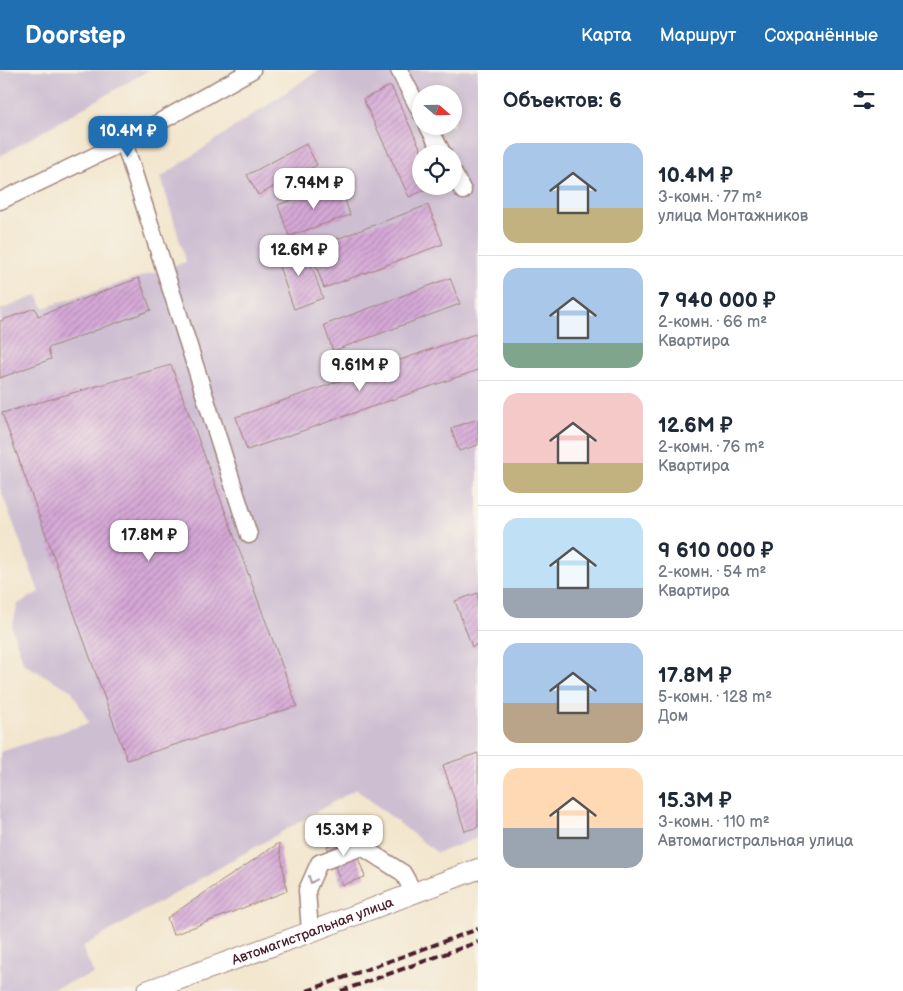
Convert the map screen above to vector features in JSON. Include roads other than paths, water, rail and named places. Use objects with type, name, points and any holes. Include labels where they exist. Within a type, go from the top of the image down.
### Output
[{"type":"main road","name":"Автомагистральная улица","points":[[147,991],[478,869]]},
{"type":"street","points":[[0,201],[124,142],[234,74],[252,70]]},
{"type":"street","points":[[399,70],[412,95]]},
{"type":"street","points":[[124,142],[249,535]]},
{"type":"street","points":[[310,932],[307,890],[319,863],[362,847],[403,873],[414,893]]},
{"type":"railway","points":[[307,991],[478,929]]},
{"type":"railway","points":[[341,991],[478,942]]}]
